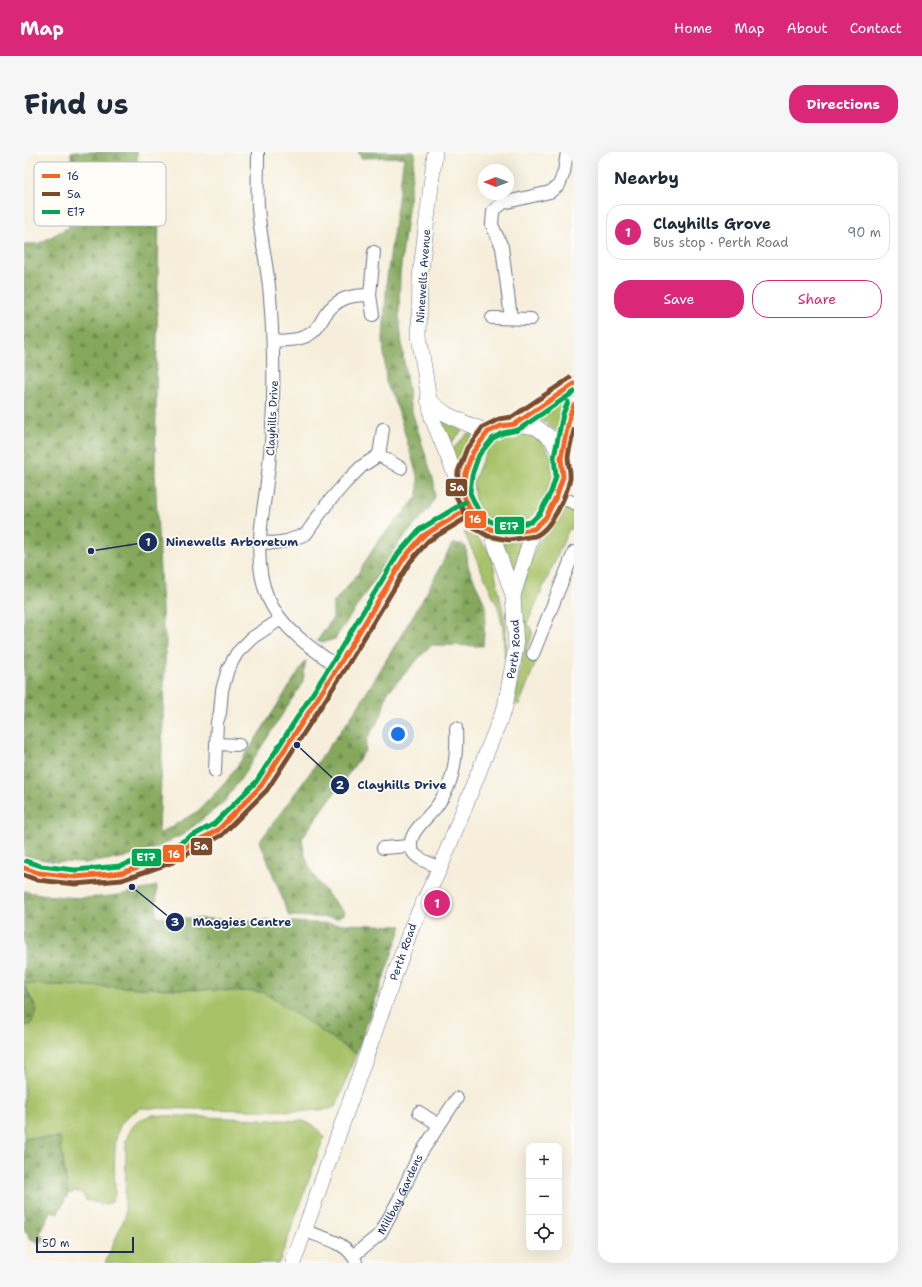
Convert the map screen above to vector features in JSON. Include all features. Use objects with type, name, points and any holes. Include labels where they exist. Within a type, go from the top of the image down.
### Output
[{"type":"street","name":"Clayhills Drive","points":[[258,152],[258,206],[270,295],[274,384],[271,446],[259,542],[260,570],[268,598],[281,619],[311,648],[338,667]]},
{"type":"street","name":"Ninewells Avenue","points":[[435,152],[420,278],[419,336],[432,418],[463,494]]},
{"type":"street","points":[[512,318],[502,247],[492,225],[493,211],[503,203],[550,192],[559,185],[564,172],[567,152]]},
{"type":"street","points":[[373,315],[370,295],[374,252]]},
{"type":"street","points":[[273,341],[301,338],[315,331],[330,308],[340,300],[358,295],[370,295]]},
{"type":"street","points":[[492,318],[531,319]]},
{"type":"street","name":"Perth Road","points":[[514,424],[574,384]]},
{"type":"street","points":[[428,400],[446,414],[488,432],[473,452],[465,473],[463,494],[476,521],[490,529],[510,533],[534,529]]},
{"type":"street","name":"Perth Road","points":[[513,595],[534,529],[546,517],[557,495],[563,477],[561,458],[570,415],[574,405]]},
{"type":"street","name":"Perth Road","points":[[488,432],[502,426],[514,424],[536,427],[552,439],[561,458]]},
{"type":"street","points":[[379,456],[382,429]]},
{"type":"street","points":[[259,542],[273,543],[287,541],[306,534],[326,505],[346,482],[362,466],[379,456]]},
{"type":"street","points":[[379,456],[401,468]]},
{"type":"street","points":[[557,495],[574,503]]},
{"type":"street","points":[[24,868],[39,873],[75,878],[121,873],[168,857],[218,830],[261,786],[338,667],[404,558],[423,536],[469,508]]},
{"type":"street","name":"Perth Road","points":[[293,1263],[412,926],[440,868],[505,708],[516,647],[513,595],[490,529]]},
{"type":"street","name":"Perth Road","points":[[533,654],[574,552]]},
{"type":"street","points":[[215,771],[217,722],[220,713],[222,690],[228,669],[237,653],[252,638],[281,619]]},
{"type":"street","points":[[440,868],[417,857],[412,852],[410,846],[411,839],[424,820],[435,808],[447,788],[455,763],[456,728]]},
{"type":"street","points":[[216,744],[239,744]]},
{"type":"street","points":[[382,848],[410,846]]},
{"type":"street","name":"Millbay Gardens","points":[[355,1259],[380,1234],[399,1199],[417,1159],[457,1098]]},
{"type":"street","points":[[419,1112],[439,1126]]},
{"type":"street","points":[[304,1231],[343,1245],[355,1259]]},
{"type":"green space","points":[[71,152],[137,152],[137,162],[71,162]]},
{"type":"green space","points":[[358,152],[415,152],[400,274],[399,314],[410,405],[434,482],[435,497],[429,509],[399,543],[335,639],[325,642],[317,641],[333,618],[333,603],[357,575],[379,540],[418,496],[418,479],[398,410],[386,382],[383,339],[387,277],[404,157],[361,158]]},
{"type":"green space","points":[[159,226],[155,474],[163,628],[166,639],[159,834],[198,811],[225,783],[250,748],[306,660],[303,682],[225,801],[184,834],[152,850],[127,857],[85,863],[56,862],[24,856],[24,244],[38,244],[69,227]]},
{"type":"green space","points":[[570,396],[558,432],[536,417]]},
{"type":"green space","points":[[435,412],[447,423],[462,431],[447,447]]},
{"type":"green space","points":[[468,433],[473,434],[456,470],[450,452]]},
{"type":"green space","points":[[508,433],[527,433],[542,442],[552,458],[552,478],[541,507],[527,520],[507,524],[486,517],[475,501],[473,482],[490,443]]},
{"type":"green space","points":[[569,509],[574,512],[574,529],[569,529],[527,624],[532,632],[532,635],[527,649],[527,654],[529,659],[536,662],[519,705],[515,703],[523,650],[521,600],[526,574],[537,545],[561,510]]},
{"type":"green space","points":[[464,532],[479,539],[491,554],[506,626],[505,658],[503,628],[498,607]]},
{"type":"green space","points":[[525,541],[513,579],[501,543]]},
{"type":"green space","points":[[452,544],[462,544],[466,547],[468,566],[486,607],[483,646],[431,645],[387,693],[381,716],[367,739],[365,751],[302,838],[307,861],[316,879],[345,913],[337,918],[289,916],[260,841],[356,710],[426,594]]},
{"type":"green space","points":[[157,886],[156,917],[402,926],[356,1054],[263,992],[24,984],[24,891],[74,898],[90,898],[140,891]]},
{"type":"green space","points":[[24,984],[263,992],[356,1054],[336,1106],[330,1109],[307,1111],[141,1108],[124,1120],[117,1133],[114,1159],[115,1194],[112,1202],[105,1205],[86,1200],[82,1193],[74,1192],[68,1194],[60,1138],[24,1138],[24,1026],[31,1024],[37,1010]]},
{"type":"green space","points":[[24,986],[37,1010],[31,1025],[24,1026]]},
{"type":"green space","points":[[152,1115],[304,1121],[316,1127],[324,1137],[279,1263],[105,1263],[125,1217],[126,1140],[130,1130],[138,1121]]},
{"type":"green space","points":[[24,1138],[60,1138],[68,1194],[58,1213],[51,1211],[40,1234],[45,1238],[41,1244],[29,1238],[28,1233],[24,1231]]},
{"type":"transit line","name":"5a","points":[[570,378],[512,417],[499,419],[483,427],[467,448],[458,472],[456,496],[471,526],[488,536],[509,540],[535,536],[547,527],[562,503],[570,479],[568,457],[574,430]]},
{"type":"transit line","name":"16","points":[[574,384],[515,424],[501,426],[488,432],[473,452],[465,473],[463,494],[476,521],[490,529],[510,533],[534,529],[546,517],[557,495],[563,477],[561,458],[570,415],[574,405]]},
{"type":"transit line","name":"E17","points":[[568,402],[563,414],[554,457],[556,476],[551,492],[540,513],[531,522],[510,526],[492,522],[481,516],[470,493],[472,475],[479,455],[493,438],[503,433],[518,430],[574,392]]},
{"type":"transit line","name":"E17","points":[[26,861],[41,866],[75,870],[120,866],[165,851],[214,824],[256,782],[332,663],[398,554],[419,530],[465,502]]},
{"type":"transit line","name":"16","points":[[24,868],[39,873],[75,877],[121,873],[168,857],[218,830],[261,786],[338,667],[404,558],[423,536],[469,508]]},
{"type":"transit line","name":"5a","points":[[24,875],[37,880],[75,884],[122,880],[171,863],[222,835],[267,790],[344,671],[410,562],[428,541],[473,514]]},
{"type":"place","name":"Ninewells Arboretum","points":[[91,551]]},
{"type":"place","name":"Clayhills Drive","points":[[297,745]]},
{"type":"place","name":"Maggies Centre","points":[[132,887]]},
{"type":"place","name":"Clayhills Grove","points":[[437,903]]}]
